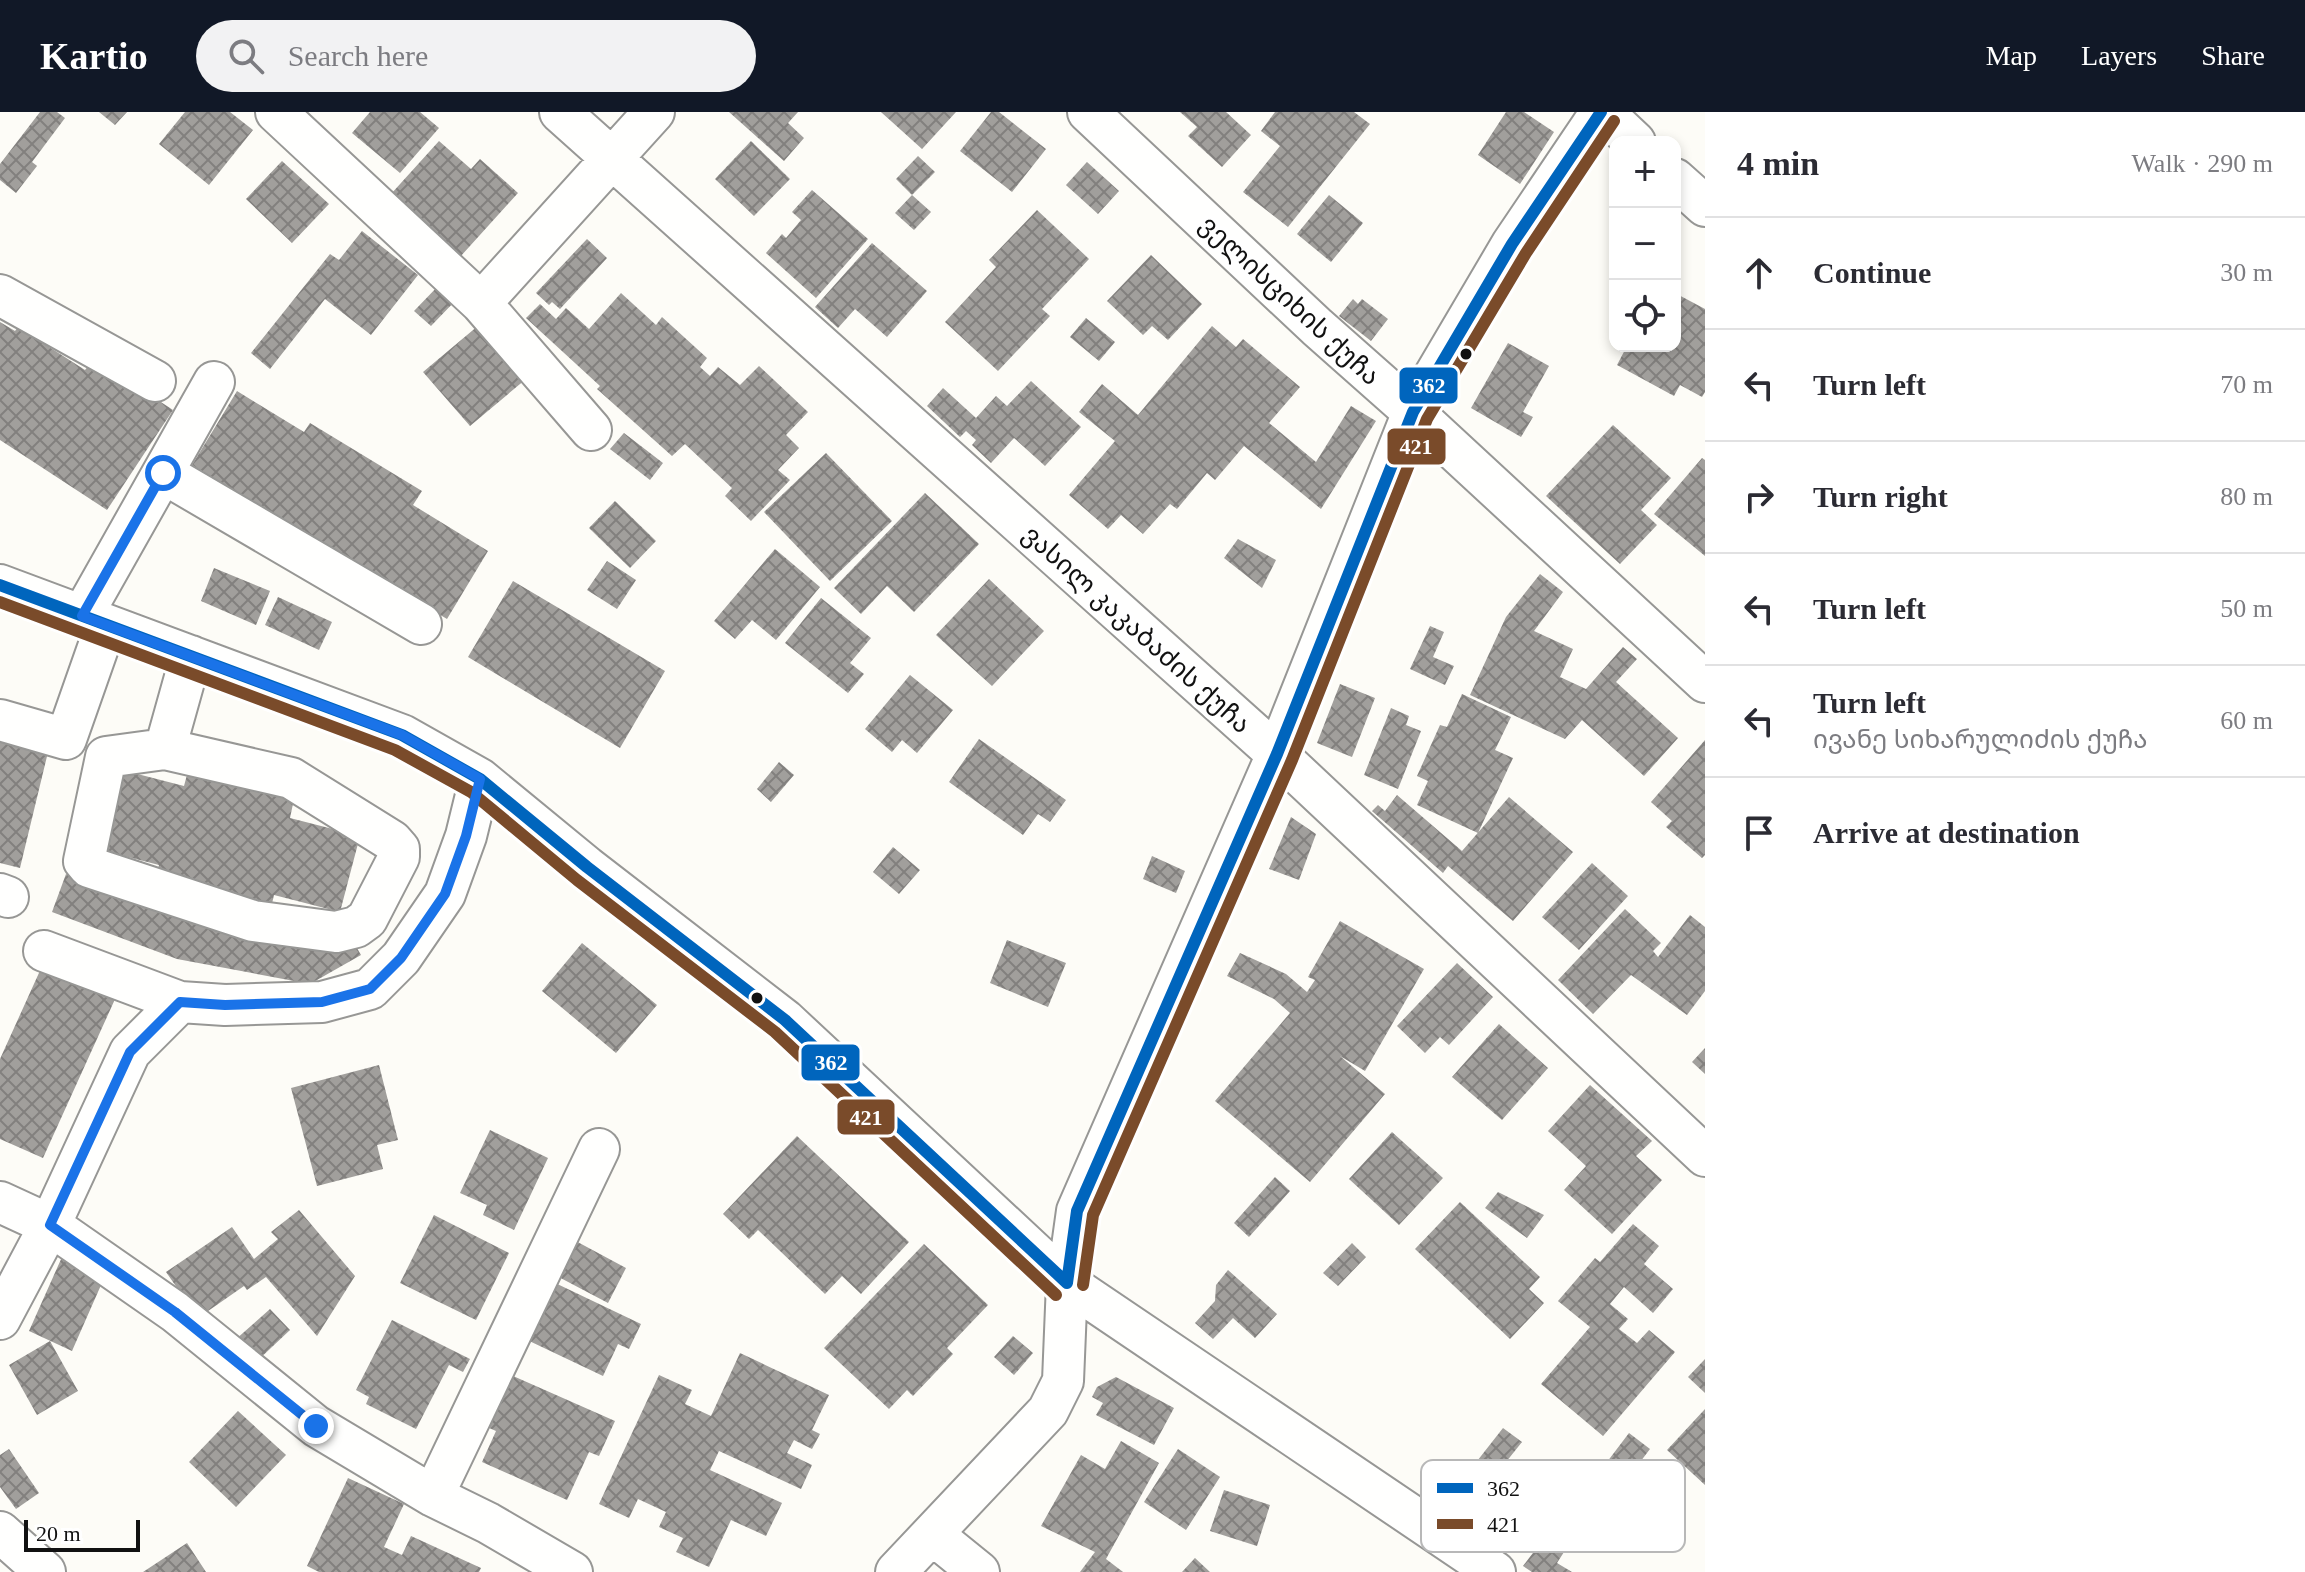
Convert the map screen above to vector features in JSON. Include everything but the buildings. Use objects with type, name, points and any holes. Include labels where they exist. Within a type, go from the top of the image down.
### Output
[{"type":"street","points":[[276,112],[481,303],[591,430]]},
{"type":"street","name":"ვასილ კაკაბაძის ქუჩა","points":[[560,112],[1277,754],[1705,1156]]},
{"type":"street","points":[[481,303],[654,112]]},
{"type":"street","name":"ველისციხის ქუჩა","points":[[1088,112],[1317,327],[1705,682]]},
{"type":"street","points":[[896,1572],[1048,1411],[1063,1381],[1067,1283],[1077,1211],[1277,754],[1413,412],[1512,244],[1602,112],[1628,136]]},
{"type":"street","points":[[1681,184],[1705,206]]},
{"type":"street","points":[[0,295],[155,381]]},
{"type":"street","points":[[0,720],[66,739],[94,620],[163,473],[214,382]]},
{"type":"street","points":[[163,473],[421,624]]},
{"type":"street","points":[[0,585],[402,735],[480,779],[587,867],[785,1020],[1067,1283],[1421,1522]]},
{"type":"street","points":[[165,749],[191,656]]},
{"type":"street","points":[[165,749],[291,778],[392,841],[399,849],[399,857],[367,919],[356,927],[336,932],[253,921],[89,867],[84,861],[84,854],[106,757],[165,749]]},
{"type":"street","points":[[44,951],[180,1002],[225,1005],[322,1002],[370,989],[401,958],[445,894],[466,836],[480,779]]},
{"type":"street","points":[[0,1319],[50,1225],[130,1052],[180,1002]]},
{"type":"street","points":[[433,1496],[599,1149]]},
{"type":"street","points":[[0,1202],[50,1225],[175,1312],[316,1426],[433,1496],[488,1523],[572,1572]]},
{"type":"street","points":[[0,1532],[45,1572]]},
{"type":"street","points":[[932,1534],[979,1572]]},
{"type":"street","points":[[1465,1552],[1495,1572]]},
{"type":"transit line","name":"362","points":[[1067,1283],[1077,1211],[1277,754],[1413,412],[1512,244],[1601,112]]},
{"type":"transit line","name":"421","points":[[1083,1285],[1093,1215],[1292,760],[1427,419],[1526,253],[1614,121]]},
{"type":"transit line","name":"362","points":[[0,585],[402,735],[480,779],[587,867],[785,1020],[1067,1283]]},
{"type":"transit line","name":"421","points":[[0,602],[395,750],[471,792],[577,880],[775,1032],[1056,1295]]},
{"type":"route","points":[[163,473],[82,616],[402,735],[480,779],[466,836],[445,894],[401,958],[370,989],[322,1002],[225,1005],[180,1002],[130,1052],[50,1225],[175,1312],[316,1426]]}]
